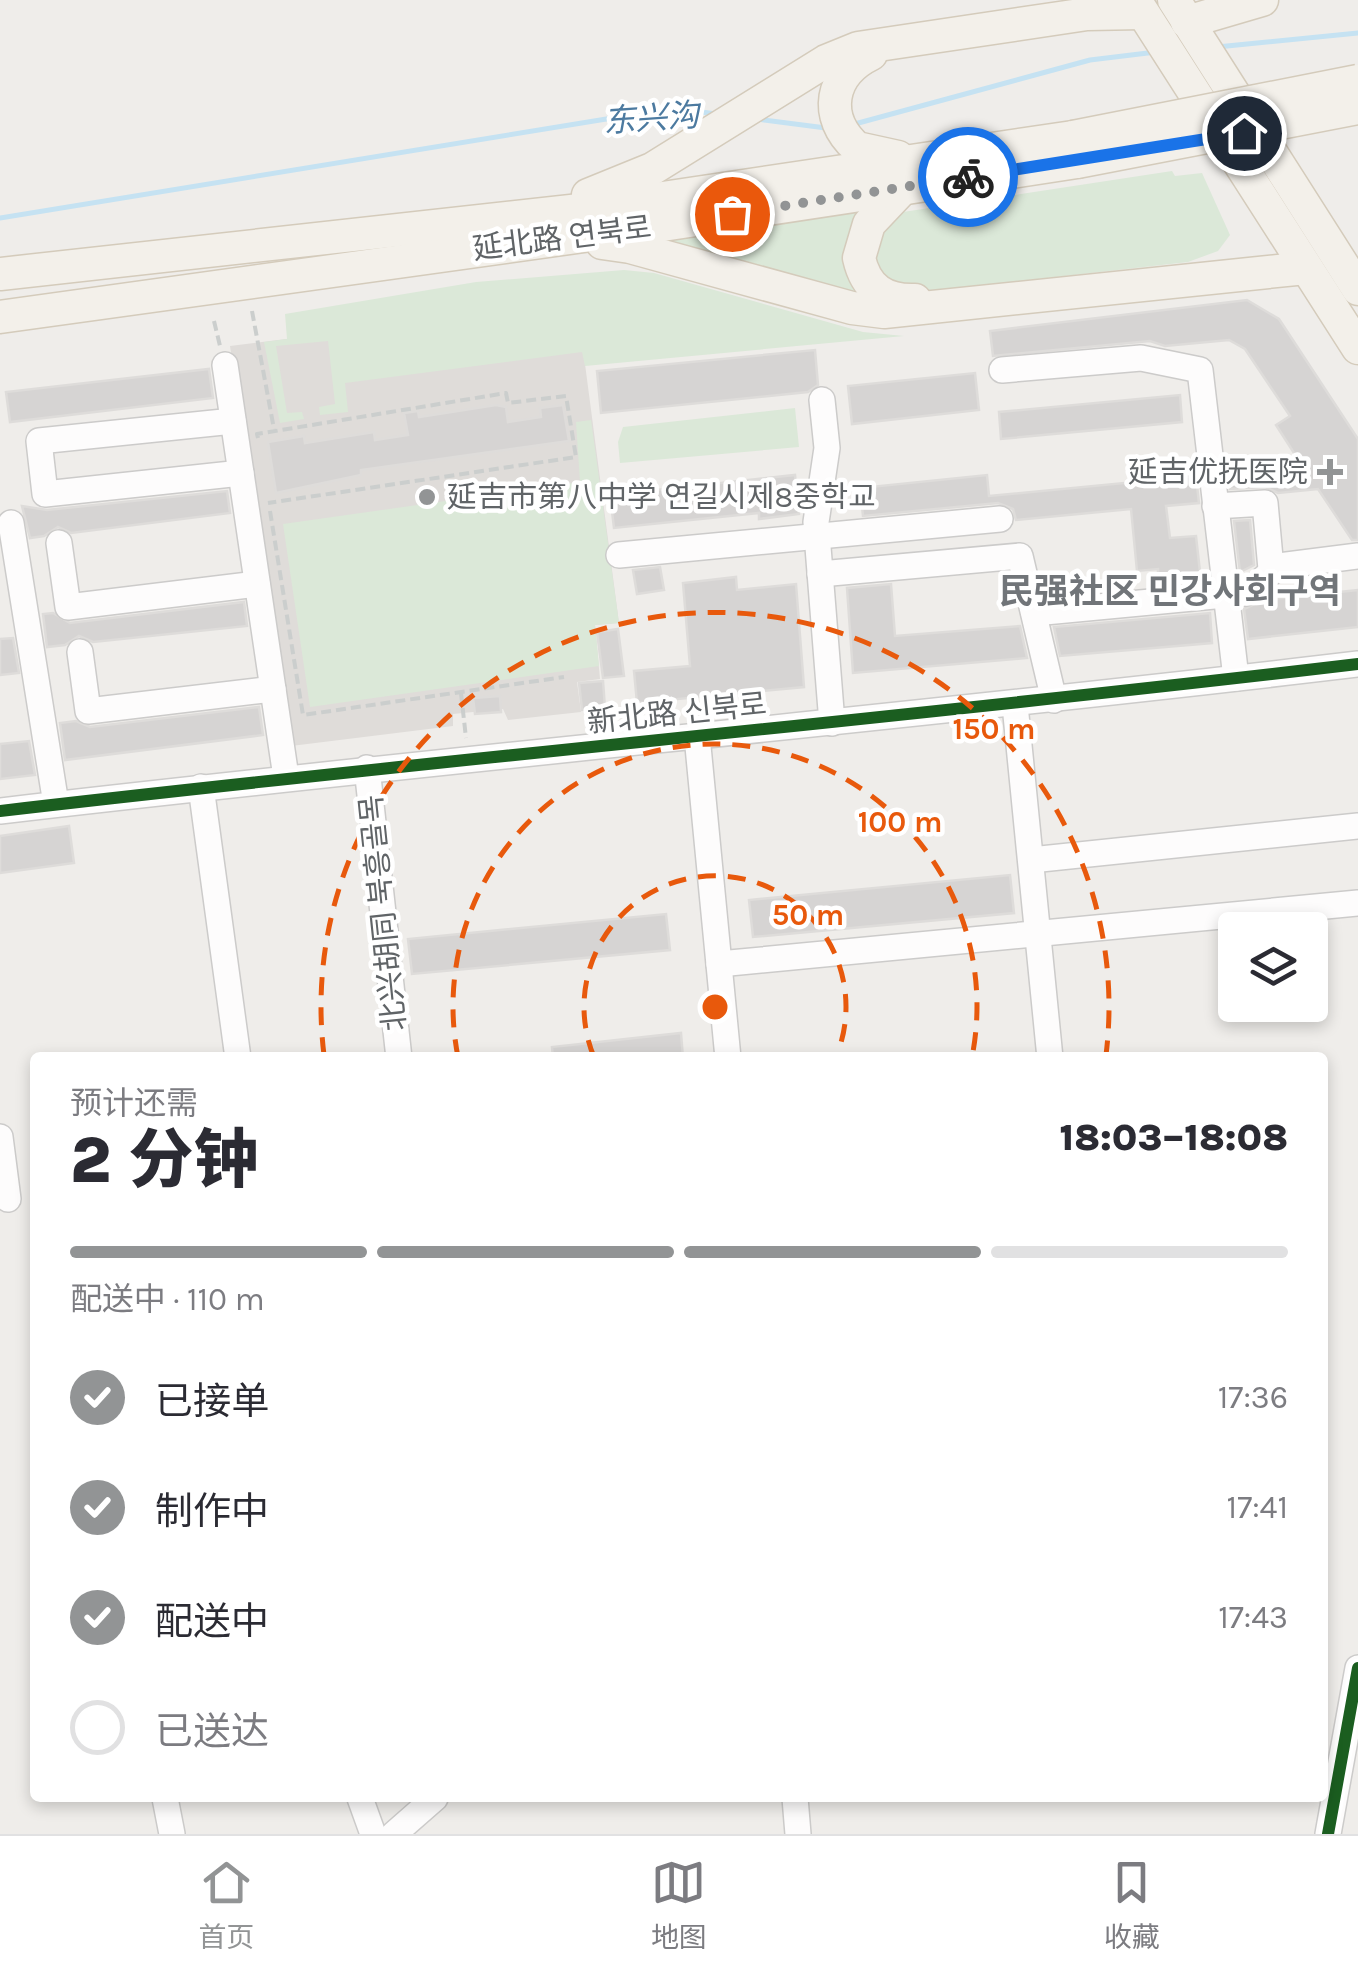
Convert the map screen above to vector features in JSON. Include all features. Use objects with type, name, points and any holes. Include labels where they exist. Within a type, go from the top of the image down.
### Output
[{"type":"main road","points":[[1262,0],[1185,11],[1213,64],[1353,269]]},
{"type":"main road","points":[[552,224],[636,178],[826,61],[858,48],[1088,14],[1143,14]]},
{"type":"main road","points":[[1143,14],[1358,348]]},
{"type":"main road","points":[[942,157],[888,157],[857,148],[837,121],[837,86],[850,66],[871,54],[1143,14]]},
{"type":"main road","name":"延北路 연북로","points":[[0,274],[552,224],[664,225],[905,186],[1075,150],[1358,81]]},
{"type":"main road","name":"延北路 연북로","points":[[0,317],[552,224],[588,209],[942,157],[1075,150],[1358,108]]},
{"type":"main road","points":[[905,186],[869,224],[859,250],[867,280],[887,297],[929,300],[1304,265]]},
{"type":"main road","points":[[552,224],[852,308],[884,312],[1304,265]]},
{"type":"street","points":[[1143,14],[1185,11]]},
{"type":"street","points":[[1002,370],[1149,358],[1200,370],[1236,678]]},
{"type":"street","points":[[224,365],[286,777]]},
{"type":"street","points":[[822,400],[827,448],[819,555],[832,723]]},
{"type":"street","points":[[233,421],[39,441],[46,494],[240,473]]},
{"type":"street","points":[[1216,506],[1265,503],[1271,569]]},
{"type":"street","points":[[819,555],[1000,520]]},
{"type":"street","points":[[11,523],[56,804]]},
{"type":"street","points":[[59,543],[68,607],[257,584]]},
{"type":"street","points":[[620,555],[1020,556],[1054,700]]},
{"type":"street","points":[[1034,613],[1246,593],[1271,569],[1358,556]]},
{"type":"street","points":[[80,652],[88,711],[272,689]]},
{"type":"street","name":"新北路 신북로","points":[[0,811],[366,768],[1015,705],[1358,664]]},
{"type":"street","points":[[1015,705],[1049,1052]]},
{"type":"street","points":[[697,736],[727,1052]]},
{"type":"street","name":"北兴胡同 북흥골목","points":[[366,768],[398,1052]]},
{"type":"street","points":[[201,787],[237,1052]]},
{"type":"street","points":[[1031,860],[1358,826]]},
{"type":"street","points":[[719,964],[1038,937],[1187,921],[1209,915],[1358,903]]},
{"type":"street","points":[[0,1137],[8,1199]]},
{"type":"street","points":[[1328,1834],[1354,1736],[1358,1668]]},
{"type":"street","points":[[166,1802],[172,1834]]},
{"type":"street","points":[[361,1802],[373,1834]]},
{"type":"street","points":[[394,1834],[430,1802]]},
{"type":"street","points":[[795,1802],[798,1834]]},
{"type":"path","points":[[252,311],[275,432]]},
{"type":"path","points":[[260,451],[257,434],[506,393],[508,403],[566,396],[576,457],[268,502],[303,715],[564,678]]},
{"type":"path","points":[[461,692],[468,758]]},
{"type":"shaded area","name":"延吉市第八中学 연길시제8중학교","points":[[577,303],[619,623],[595,625],[600,679],[577,682],[581,712],[508,720],[503,709],[453,714],[453,726],[291,746],[230,346]]},
{"type":"green space","points":[[1172,171],[1175,176],[1202,173],[1230,235],[1218,251],[1188,262],[933,291],[896,285],[878,266],[880,241],[903,212]]},
{"type":"green space","points":[[871,204],[862,289],[856,295],[649,237]]},
{"type":"green space","points":[[624,270],[654,273],[863,332],[904,336],[585,366],[582,352],[345,383],[348,412],[320,415],[319,407],[335,404],[328,341],[276,346],[287,413],[302,412],[304,419],[280,423],[264,342],[287,339],[285,314],[476,282]]},
{"type":"green space","points":[[795,408],[799,447],[620,463],[618,442],[623,427]]},
{"type":"green space","points":[[591,420],[619,623],[595,625],[599,666],[310,707],[283,524],[580,482],[576,422]]},
{"type":"building","points":[[1247,300],[1279,319],[1358,439],[1358,540],[1352,540],[1318,489],[1278,493],[1265,487],[1230,489],[1227,462],[1296,456],[1276,425],[1290,416],[1245,349],[1229,340],[1165,346],[1150,341],[993,356],[990,331]]},
{"type":"building","points":[[815,350],[818,385],[808,392],[601,413],[597,371]]},
{"type":"building","points":[[209,369],[213,398],[10,422],[6,392]]},
{"type":"building","points":[[975,373],[979,410],[852,424],[848,386]]},
{"type":"building","points":[[1180,395],[1182,422],[1001,439],[999,412]]},
{"type":"building","points":[[496,405],[506,407],[508,422],[541,417],[540,408],[563,405],[569,441],[361,470],[361,475],[276,493],[268,442],[304,436],[305,443],[374,432],[375,440],[408,435],[404,413],[418,411],[419,417]]},
{"type":"building","points":[[795,475],[799,514],[759,519],[759,513],[614,528],[610,495]]},
{"type":"building","points":[[987,475],[989,496],[1196,476],[1199,503],[1166,506],[1170,538],[1196,536],[1200,572],[1158,577],[1158,569],[1137,571],[1131,509],[1016,520],[1013,509],[998,503],[863,516],[860,488]]},
{"type":"building","points":[[227,491],[230,513],[71,533],[58,527],[44,536],[30,538],[22,506],[47,510]]},
{"type":"building","points":[[1250,520],[1254,565],[1240,572],[1234,521]]},
{"type":"building","points":[[660,567],[664,590],[637,594],[633,570]]},
{"type":"building","points":[[736,577],[737,590],[796,584],[804,687],[637,703],[634,671],[690,666],[683,583]]},
{"type":"building","points":[[891,584],[895,636],[1020,626],[1027,658],[853,673],[847,588]]},
{"type":"building","points":[[1358,590],[1358,627],[1248,639],[1244,609],[1263,600]]},
{"type":"building","points":[[244,602],[247,626],[93,642],[79,636],[65,645],[47,647],[43,614],[53,613],[70,623]]},
{"type":"building","points":[[1210,613],[1212,643],[1060,656],[1054,627]]},
{"type":"building","points":[[618,629],[624,676],[603,678],[597,632]]},
{"type":"building","points":[[13,638],[19,673],[0,675],[0,639]]},
{"type":"building","points":[[603,681],[605,708],[582,710],[579,683]]},
{"type":"building","points":[[500,696],[501,712],[475,714],[473,698]]},
{"type":"building","points":[[259,707],[263,735],[65,760],[60,723],[76,721],[90,727]]},
{"type":"building","points":[[29,741],[35,775],[0,779],[0,744]]},
{"type":"building","points":[[69,826],[74,863],[0,873],[0,836]]},
{"type":"building","points":[[1010,875],[1014,913],[753,937],[749,900]]},
{"type":"building","points":[[666,914],[670,950],[412,974],[408,939]]},
{"type":"building","points":[[681,1033],[683,1052],[552,1052],[552,1047]]},
{"type":"waterway","name":"东兴沟","points":[[1217,47],[1358,33]]},
{"type":"waterway","name":"东兴沟","points":[[851,125],[1090,60],[1156,52]]},
{"type":"waterway","name":"东兴沟","points":[[0,218],[637,114],[680,109],[716,114]]},
{"type":"waterway","name":"东兴沟","points":[[757,119],[826,128]]},
{"type":"cycle path","points":[[0,811],[1358,664]]},
{"type":"cycle path","points":[[1328,1834],[1358,1668]]},
{"type":"way so far","points":[[732,214],[968,177]]},
{"type":"place","name":"延吉优抚医院","points":[[1330,472]]},
{"type":"place","name":"延吉市第八中学 연길시제8중학교","points":[[427,497]]},
{"type":"district","name":"民强社区 민강사회구역","points":[[1170,591]]},
{"type":"route","points":[[968,177],[1126,155],[1244,133]]}]
